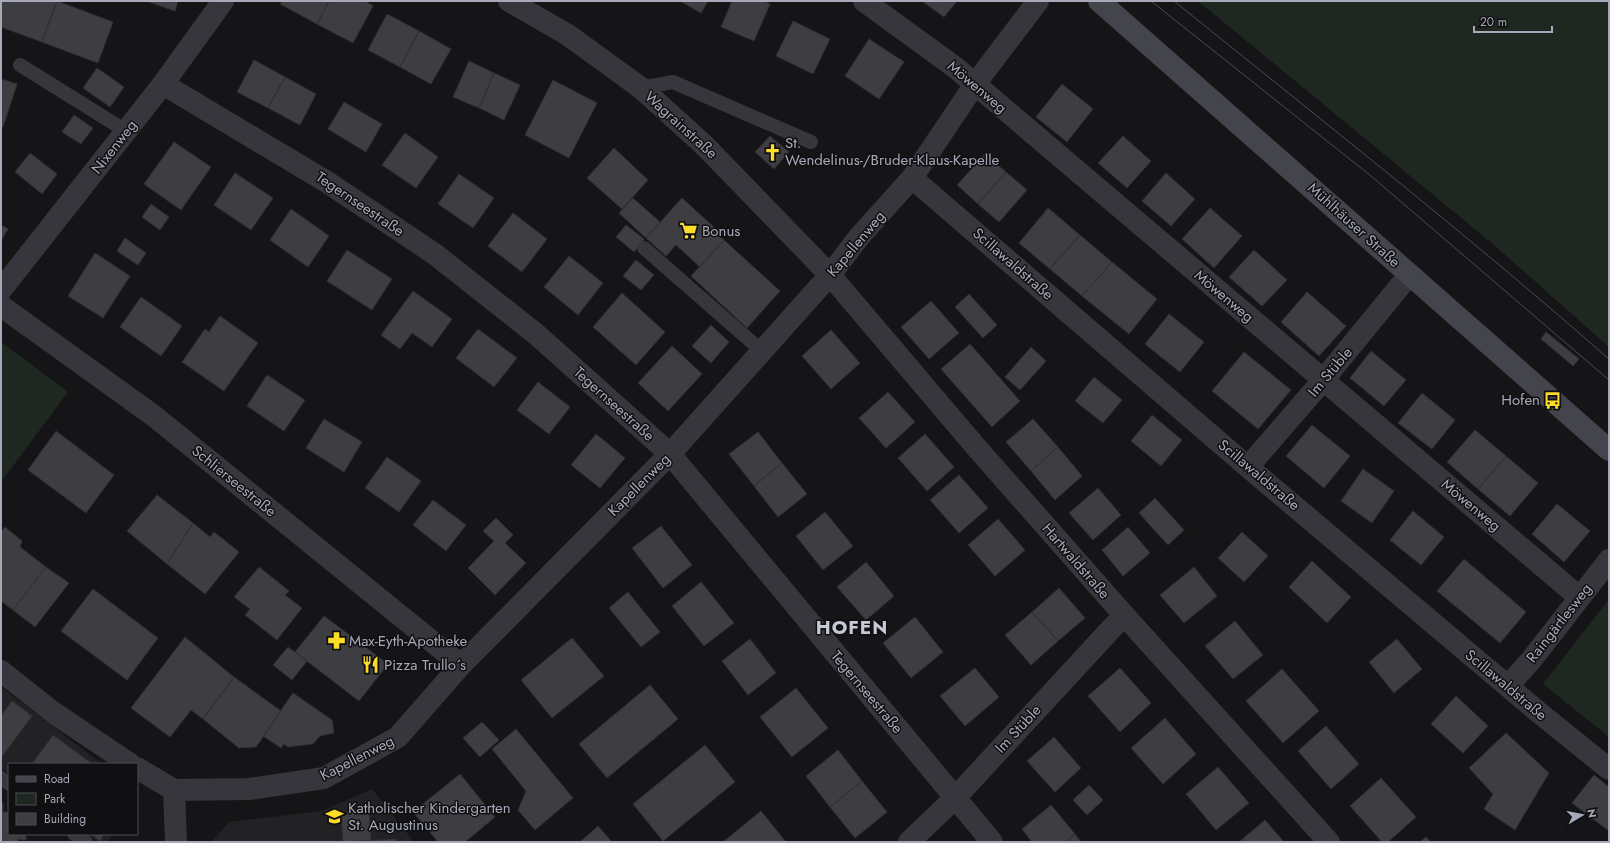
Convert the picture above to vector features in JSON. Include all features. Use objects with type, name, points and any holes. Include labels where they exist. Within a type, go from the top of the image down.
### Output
[{"type":"main road","name":"Mühlhäuser Straße","points":[[1099,1],[1609,450]]},
{"type":"street","name":"Nixenweg","points":[[1,290],[163,84],[222,1]]},
{"type":"street","name":"Wagrainstraße","points":[[509,1],[568,35],[641,88],[704,145],[830,275]]},
{"type":"street","name":"Möwenweg","points":[[864,1],[956,68],[1579,597]]},
{"type":"street","name":"Kapellenweg","points":[[174,790],[249,789],[324,778],[398,737],[461,665],[670,454],[830,275],[859,237],[912,178],[975,84],[1038,1]]},
{"type":"street","name":"Tegernseestraße","points":[[163,84],[327,182],[436,255],[536,334],[670,454],[992,842]]},
{"type":"street","name":"Scillawaldstraße","points":[[912,178],[1248,466],[1508,686],[1609,769]]},
{"type":"street","name":"Hartwaldstraße","points":[[830,275],[976,448],[1329,842]]},
{"type":"street","name":"Im Stüble","points":[[1248,466],[1324,379],[1409,275]]},
{"type":"street","name":"Schlierseestraße","points":[[1,306],[154,416],[461,665]]},
{"type":"street","name":"Raingärtlesweg","points":[[1508,686],[1532,659],[1609,560]]},
{"type":"street","name":"Im Stüble","points":[[910,842],[955,798],[1124,614]]},
{"type":"street","points":[[1,671],[54,713],[129,763]]},
{"type":"street","points":[[138,769],[174,790],[176,842]]},
{"type":"lane","points":[[20,65],[126,131]]},
{"type":"lane","points":[[641,88],[673,82],[811,142]]},
{"type":"lane","points":[[644,248],[762,351]]},
{"type":"lane","points":[[76,835],[86,842]]},
{"type":"shaded area","points":[[1,687],[101,763],[8,763],[8,773],[1,768]]},
{"type":"shaded area","name":"Katholischer Kindergarten St. Augustinus","points":[[372,789],[414,842],[211,842],[229,822],[322,811]]},
{"type":"shaded area","points":[[88,835],[112,835],[107,842],[98,842]]},
{"type":"green space","points":[[1198,1],[1609,1],[1609,347],[1494,245]]},
{"type":"green space","points":[[1,342],[68,392],[1,482]]},
{"type":"green space","points":[[1609,599],[1609,737],[1543,684]]},
{"type":"building","points":[[1,1],[57,1],[42,42],[1,27]]},
{"type":"building","points":[[57,1],[113,22],[98,63],[42,42]]},
{"type":"building","points":[[146,1],[178,1],[175,11]]},
{"type":"building","points":[[282,1],[329,1],[317,24],[280,4]]},
{"type":"building","points":[[329,1],[365,1],[373,6],[353,43],[317,24]]},
{"type":"building","points":[[680,1],[708,1],[701,13]]},
{"type":"building","points":[[732,1],[764,1],[770,4],[754,41],[721,27]]},
{"type":"building","points":[[922,1],[957,1],[944,17]]},
{"type":"building","points":[[387,14],[419,31],[400,67],[368,50]]},
{"type":"building","points":[[793,21],[830,39],[813,74],[776,56]]},
{"type":"building","points":[[419,31],[451,49],[431,84],[400,67]]},
{"type":"building","points":[[869,39],[904,62],[879,99],[845,76]]},
{"type":"building","points":[[254,60],[285,77],[268,108],[237,92]]},
{"type":"building","points":[[469,61],[494,73],[479,108],[453,97]]},
{"type":"building","points":[[97,68],[124,87],[110,107],[83,88]]},
{"type":"building","points":[[494,73],[520,85],[504,120],[479,108]]},
{"type":"building","points":[[285,77],[316,94],[300,125],[268,108]]},
{"type":"building","points":[[1,79],[17,84],[3,127],[1,127]]},
{"type":"building","points":[[553,80],[597,103],[569,158],[525,135]]},
{"type":"building","points":[[1062,84],[1093,109],[1067,142],[1036,117]]},
{"type":"building","points":[[344,102],[382,124],[366,152],[328,129]]},
{"type":"building","points":[[74,115],[93,128],[81,144],[62,132]]},
{"type":"building","points":[[405,133],[438,157],[416,188],[382,165]]},
{"type":"building","name":"St. Wendelinus-/Bruder-Klaus-Kapelle","points":[[770,136],[789,152],[774,169],[755,152]]},
{"type":"building","points":[[1123,136],[1151,161],[1127,188],[1098,163]]},
{"type":"building","points":[[174,142],[211,167],[181,210],[144,184]]},
{"type":"building","points":[[614,148],[648,180],[622,209],[587,178]]},
{"type":"building","points":[[30,153],[57,174],[42,194],[15,172]]},
{"type":"building","points":[[985,154],[1006,172],[978,204],[957,185]]},
{"type":"building","points":[[1006,172],[1027,190],[999,222],[978,204]]},
{"type":"building","points":[[235,173],[273,198],[251,230],[214,205]]},
{"type":"building","points":[[1166,173],[1195,199],[1171,226],[1142,201]]},
{"type":"building","points":[[459,174],[494,198],[473,228],[438,204]]},
{"type":"building","points":[[633,198],[660,222],[646,238],[619,213]]},
{"type":"building","points":[[682,198],[716,229],[714,231],[724,240],[700,267],[676,245],[666,256],[646,238]]},
{"type":"building","points":[[151,204],[169,217],[160,230],[142,217]]},
{"type":"building","points":[[1048,208],[1080,235],[1050,269],[1019,243]]},
{"type":"building","points":[[1210,208],[1242,236],[1214,268],[1182,239]]},
{"type":"building","points":[[291,209],[329,236],[308,267],[270,240]]},
{"type":"building","points":[[513,213],[547,239],[522,272],[488,246]]},
{"type":"building","points":[[1,225],[8,229],[1,241]]},
{"type":"building","points":[[626,225],[644,239],[634,252],[616,237]]},
{"type":"building","points":[[1080,235],[1112,262],[1082,296],[1050,269]]},
{"type":"building","points":[[125,238],[146,253],[138,265],[117,251]]},
{"type":"building","points":[[724,240],[780,291],[747,328],[691,276]]},
{"type":"building","points":[[347,250],[392,279],[372,310],[327,281]]},
{"type":"building","points":[[1254,250],[1287,280],[1262,306],[1229,277]]},
{"type":"building","points":[[95,253],[130,276],[103,318],[68,296]]},
{"type":"building","points":[[569,256],[603,283],[578,315],[544,287]]},
{"type":"building","points":[[636,260],[654,275],[641,290],[623,276]]},
{"type":"building","points":[[1112,262],[1157,299],[1129,334],[1082,296]]},
{"type":"building","points":[[413,291],[452,319],[432,347],[412,333],[400,349],[381,335]]},
{"type":"building","points":[[1307,292],[1346,326],[1319,356],[1281,322]]},
{"type":"building","points":[[622,293],[665,332],[636,365],[593,327]]},
{"type":"building","points":[[969,294],[997,325],[983,338],[955,307]]},
{"type":"building","points":[[141,297],[182,326],[161,356],[120,327]]},
{"type":"building","points":[[931,301],[959,333],[929,359],[901,327]]},
{"type":"building","points":[[1169,314],[1204,342],[1180,372],[1145,344]]},
{"type":"building","points":[[220,316],[258,343],[224,391],[182,362],[205,329],[209,332]]},
{"type":"building","points":[[711,325],[729,342],[711,363],[692,346]]},
{"type":"building","points":[[478,329],[517,358],[494,387],[456,358]]},
{"type":"building","points":[[831,330],[860,363],[831,389],[802,356]]},
{"type":"building","points":[[1546,332],[1579,359],[1573,366],[1541,339]]},
{"type":"building","points":[[970,344],[1020,401],[992,427],[941,369]]},
{"type":"building","points":[[672,346],[702,374],[668,411],[638,383]]},
{"type":"building","points":[[1031,347],[1046,361],[1020,390],[1005,377]]},
{"type":"building","points":[[1371,351],[1406,380],[1384,406],[1350,378]]},
{"type":"building","points":[[1244,352],[1291,390],[1258,429],[1212,391]]},
{"type":"building","points":[[267,375],[305,400],[284,431],[247,406]]},
{"type":"building","points":[[1094,377],[1122,400],[1103,423],[1075,401]]},
{"type":"building","points":[[538,382],[570,407],[549,434],[517,410]]},
{"type":"building","points":[[888,392],[915,422],[886,448],[859,418]]},
{"type":"building","points":[[1422,393],[1455,420],[1432,449],[1398,423]]},
{"type":"building","points":[[1152,415],[1182,440],[1161,466],[1131,441]]},
{"type":"building","points":[[324,419],[362,442],[344,472],[306,448]]},
{"type":"building","points":[[1033,419],[1058,447],[1031,471],[1006,442]]},
{"type":"building","points":[[1312,425],[1350,456],[1324,488],[1286,456]]},
{"type":"building","points":[[1475,430],[1506,456],[1478,489],[1447,462]]},
{"type":"building","points":[[56,431],[114,475],[86,513],[28,470]]},
{"type":"building","points":[[758,432],[782,463],[754,486],[729,454]]},
{"type":"building","points":[[596,434],[625,458],[600,488],[571,465]]},
{"type":"building","points":[[925,434],[954,467],[927,491],[898,458]]},
{"type":"building","points":[[1058,447],[1082,476],[1055,500],[1031,471]]},
{"type":"building","points":[[1506,456],[1538,483],[1510,516],[1478,489]]},
{"type":"building","points":[[387,457],[421,481],[399,512],[365,488]]},
{"type":"building","points":[[782,463],[807,494],[778,517],[754,486]]},
{"type":"building","points":[[1363,469],[1394,491],[1372,523],[1341,501]]},
{"type":"building","points":[[959,475],[988,508],[959,533],[930,500]]},
{"type":"building","points":[[1098,488],[1121,515],[1093,540],[1069,513]]},
{"type":"building","points":[[157,495],[193,523],[167,564],[127,531]]},
{"type":"building","points":[[1155,498],[1184,530],[1168,545],[1139,513]]},
{"type":"building","points":[[433,500],[466,525],[446,551],[413,525]]},
{"type":"building","points":[[1557,504],[1590,531],[1564,562],[1532,534]]},
{"type":"building","points":[[1413,511],[1444,537],[1421,565],[1390,540]]},
{"type":"building","points":[[825,512],[853,546],[823,570],[796,536]]},
{"type":"building","points":[[496,518],[513,535],[505,543],[526,563],[495,595],[468,568],[494,541],[483,531]]},
{"type":"building","points":[[998,519],[1025,550],[995,576],[968,545]]},
{"type":"building","points":[[193,523],[210,537],[214,532],[239,552],[205,594],[167,564]]},
{"type":"building","points":[[661,526],[692,565],[663,588],[632,548]]},
{"type":"building","points":[[5,527],[22,541],[20,547],[46,567],[13,610],[1,601],[1,532]]},
{"type":"building","points":[[1128,527],[1150,553],[1123,576],[1102,550]]},
{"type":"building","points":[[1242,532],[1268,556],[1244,582],[1218,558]]},
{"type":"building","points":[[1464,559],[1526,612],[1500,643],[1437,591]]},
{"type":"building","points":[[1312,561],[1351,597],[1327,623],[1289,587]]},
{"type":"building","points":[[866,562],[894,596],[866,620],[837,587]]},
{"type":"building","points":[[46,567],[69,583],[35,627],[13,610]]},
{"type":"building","points":[[259,567],[289,591],[285,595],[302,608],[277,640],[245,615],[250,609],[234,597]]},
{"type":"building","points":[[1194,567],[1217,596],[1184,623],[1160,595]]},
{"type":"building","points":[[701,582],[734,623],[704,646],[672,606]]},
{"type":"building","points":[[1059,588],[1085,618],[1058,641],[1032,612]]},
{"type":"building","points":[[93,589],[158,638],[127,680],[61,631]]},
{"type":"building","points":[[628,592],[660,632],[641,647],[609,608]]},
{"type":"building","points":[[1032,612],[1058,641],[1031,665],[1005,635]]},
{"type":"building","points":[[324,616],[388,664],[359,701],[295,652]]},
{"type":"building","points":[[915,617],[943,652],[911,678],[883,643]]},
{"type":"building","points":[[1235,621],[1263,655],[1233,679],[1205,646]]},
{"type":"building","points":[[185,637],[234,677],[203,719],[191,710],[170,737],[131,708]]},
{"type":"building","points":[[572,638],[604,676],[552,718],[521,680]]},
{"type":"building","points":[[750,639],[776,673],[748,695],[722,661]]},
{"type":"building","points":[[1397,639],[1422,669],[1394,693],[1369,662]]},
{"type":"building","points":[[288,647],[307,661],[292,680],[273,665]]},
{"type":"building","points":[[975,668],[999,697],[965,726],[940,696]]},
{"type":"building","points":[[1120,668],[1151,703],[1120,732],[1088,696]]},
{"type":"building","points":[[1282,669],[1319,711],[1283,743],[1246,701]]},
{"type":"building","points":[[234,677],[281,711],[256,747],[239,748],[203,719]]},
{"type":"building","points":[[650,685],[678,719],[607,778],[579,744]]},
{"type":"building","points":[[796,688],[828,728],[792,757],[760,717]]},
{"type":"building","points":[[293,693],[332,720],[334,733],[320,736],[313,744],[288,747],[284,744],[281,748],[263,736]]},
{"type":"building","points":[[1456,696],[1488,726],[1463,753],[1431,724]]},
{"type":"building","points":[[12,701],[32,716],[1,758],[1,716]]},
{"type":"building","points":[[1165,718],[1196,754],[1163,784],[1131,748]]},
{"type":"building","points":[[482,722],[499,740],[480,757],[463,738]]},
{"type":"building","points":[[1326,726],[1359,764],[1331,789],[1298,751]]},
{"type":"building","points":[[516,729],[573,798],[535,830],[518,810],[526,791],[492,749]]},
{"type":"building","points":[[1506,733],[1549,773],[1515,830],[1484,809],[1493,794],[1469,768]]},
{"type":"building","points":[[53,735],[91,763],[33,763]]},
{"type":"building","points":[[1054,737],[1081,768],[1055,792],[1027,761]]},
{"type":"building","points":[[705,745],[735,782],[663,841],[633,804]]},
{"type":"building","points":[[838,750],[862,781],[830,807],[806,776]]},
{"type":"building","points":[[1218,767],[1249,803],[1216,830],[1186,794]]},
{"type":"building","points":[[460,774],[495,817],[465,842],[438,842],[413,812]]},
{"type":"building","points":[[1594,775],[1609,787],[1609,831],[1572,803]]},
{"type":"building","points":[[1381,778],[1416,817],[1388,842],[1382,842],[1350,806]]},
{"type":"building","points":[[862,781],[887,812],[855,838],[830,807]]},
{"type":"building","points":[[1089,785],[1103,800],[1087,815],[1073,800]]},
{"type":"building","points":[[1,803],[3,803],[3,812],[8,812],[8,835],[26,835],[26,840],[18,839],[18,842],[1,842]]},
{"type":"building","points":[[1051,805],[1075,834],[1065,842],[1032,842],[1022,829]]},
{"type":"building","points":[[761,811],[786,842],[723,842]]},
{"type":"building","points":[[369,812],[371,840],[343,842],[341,813]]},
{"type":"building","points":[[1265,820],[1284,842],[1239,842]]},
{"type":"building","points":[[598,826],[612,842],[580,842]]},
{"type":"building","points":[[1075,834],[1081,842],[1065,842]]},
{"type":"building","points":[[92,835],[103,835],[100,841]]},
{"type":"building","points":[[1426,837],[1431,842],[1420,842]]},
{"type":"building","points":[[396,839],[397,842],[343,842]]},
{"type":"tram line","points":[[1151,1],[1371,176],[1609,380]]},
{"type":"tram line","points":[[1174,1],[1448,222],[1609,359]]},
{"type":"place","name":"St. Wendelinus-/Bruder-Klaus-Kapelle","points":[[772,152]]},
{"type":"place","name":"Bonus","points":[[689,231]]},
{"type":"place","name":"Hofen","points":[[1553,400]]},
{"type":"place","name":"Max-Eyth-Apotheke","points":[[336,641]]},
{"type":"place","name":"Pizza Trullo´s","points":[[371,665]]},
{"type":"place","name":"Katholischer Kindergarten St. Augustinus","points":[[335,817]]},
{"type":"district","name":"HOFEN","points":[[852,627]]}]
